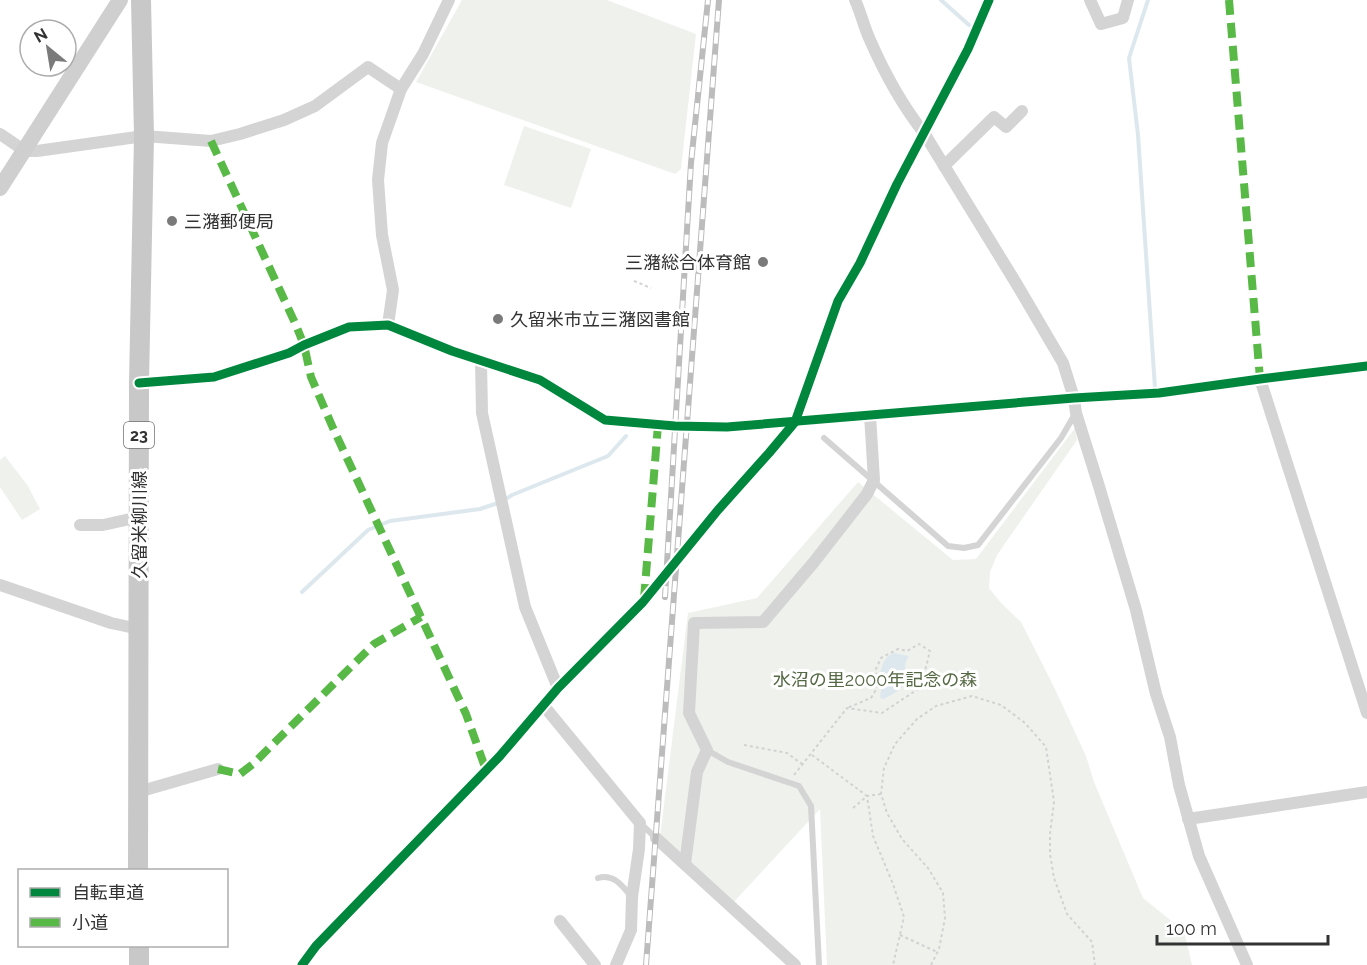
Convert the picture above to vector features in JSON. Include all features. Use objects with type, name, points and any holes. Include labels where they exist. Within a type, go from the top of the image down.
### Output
[{"type":"main road","points":[[0,188],[120,0]]},
{"type":"main road","name":"久留米柳川線","points":[[138,869],[139,383],[144,136],[141,0]]},
{"type":"main road","points":[[139,947],[140,965]]},
{"type":"street","points":[[388,324],[393,290],[382,235],[378,180],[382,143],[401,89],[423,54],[448,0]]},
{"type":"street","points":[[855,0],[878,58],[910,115],[924,133],[1063,363],[1136,610],[1156,694],[1170,737],[1179,786],[1199,856],[1247,965]]},
{"type":"street","points":[[302,965],[316,946],[499,757],[558,688],[643,602],[718,510],[795,422],[838,301],[860,263],[897,184],[968,49],[989,0]]},
{"type":"street","points":[[1090,0],[1101,24],[1124,18],[1128,0]]},
{"type":"street","points":[[0,134],[25,151],[36,152],[144,136],[211,141],[284,120],[315,106],[368,67],[401,89]]},
{"type":"street","points":[[944,166],[994,117],[1006,127],[1022,111]]},
{"type":"street","points":[[139,383],[214,377],[289,353],[349,327],[388,324],[452,351],[540,380],[605,420],[687,427],[727,427],[1159,393],[1367,366]]},
{"type":"street","points":[[481,361],[482,413],[525,607],[558,688]]},
{"type":"street","points":[[1260,379],[1367,713]]},
{"type":"street","points":[[685,864],[696,772],[707,750],[689,713],[694,623],[763,622],[867,494],[874,480],[870,416]]},
{"type":"street","points":[[80,525],[104,525],[139,517]]},
{"type":"street","points":[[0,585],[111,623],[139,629]]},
{"type":"street","points":[[544,706],[640,823],[631,930],[616,965]]},
{"type":"street","points":[[138,792],[218,769]]},
{"type":"street","points":[[1188,819],[1367,792]]},
{"type":"street","points":[[656,838],[795,965]]},
{"type":"street","points":[[560,921],[595,965]]},
{"type":"lane","points":[[824,438],[948,546],[964,548],[978,545],[1061,438],[1076,413]]},
{"type":"lane","points":[[707,750],[728,762],[799,786],[811,806],[819,965]]},
{"type":"lane","points":[[640,823],[656,838]]},
{"type":"lane","points":[[598,878],[606,876],[612,878],[632,897]]},
{"type":"path","points":[[634,281],[651,288]]},
{"type":"path","points":[[789,782],[847,708],[871,698],[877,688],[876,669],[882,657],[898,649],[907,651],[919,644],[930,651],[921,687],[882,713],[847,708]]},
{"type":"path","points":[[931,965],[938,952],[945,918],[943,893],[928,868],[902,839],[887,813],[881,794],[884,768],[895,744],[917,718],[936,706],[972,696],[1001,705],[1025,723],[1046,747],[1054,802],[1050,854],[1054,878],[1067,914],[1092,942],[1095,965]]},
{"type":"path","points":[[744,746],[787,753],[802,765]]},
{"type":"path","points":[[812,755],[867,796],[873,836],[904,917],[893,965]]},
{"type":"path","points":[[852,809],[867,796],[881,794]]},
{"type":"path","points":[[900,935],[938,952]]},
{"type":"green space","points":[[462,0],[607,0],[696,34],[681,169],[675,174],[416,82]]},
{"type":"green space","points":[[524,126],[591,149],[571,208],[504,185]]},
{"type":"green space","name":"水沼の里2000年記念の森","points":[[1075,428],[1077,440],[997,555],[990,572],[989,588],[1021,622],[1086,756],[1094,782],[1143,898],[1184,931],[1192,965],[827,965],[820,809],[731,905],[660,837],[688,613],[757,598],[858,482],[953,560],[976,559]]},
{"type":"green space","points":[[5,456],[28,486],[40,509],[22,520],[0,487],[0,460]]},
{"type":"shaded area","points":[[894,653],[909,656],[905,667],[908,678],[898,691],[884,699],[880,698],[882,680],[880,673],[883,663],[888,656]]},
{"type":"waterway","points":[[941,0],[969,25]]},
{"type":"waterway","points":[[1148,0],[1129,58],[1138,135],[1155,388]]},
{"type":"waterway","points":[[302,592],[368,530],[390,521],[480,509],[501,502],[512,495],[608,456],[626,436]]},
{"type":"railway","points":[[665,597],[691,163],[708,0]]},
{"type":"railway","points":[[646,965],[719,0]]},
{"type":"marked path","points":[[1229,0],[1260,379]]},
{"type":"marked path","points":[[211,141],[295,323],[304,345],[311,377],[333,428],[466,714],[486,770]]},
{"type":"marked path","points":[[644,599],[658,425]]},
{"type":"marked path","points":[[218,769],[240,774],[253,764],[374,644],[421,617]]},
{"type":"cycle path","points":[[302,965],[316,946],[499,757],[558,688],[643,602],[718,510],[795,422],[838,301],[860,263],[897,184],[968,49],[989,0]]},
{"type":"cycle path","points":[[139,383],[214,377],[289,353],[349,327],[388,325],[452,351],[540,380],[605,420],[675,426],[727,427],[1159,393],[1367,366]]},
{"type":"place","name":"三潴郵便局","points":[[172,221]]},
{"type":"place","name":"三潴総合体育館","points":[[763,262]]},
{"type":"place","name":"久留米市立三潴図書館","points":[[498,319]]}]
